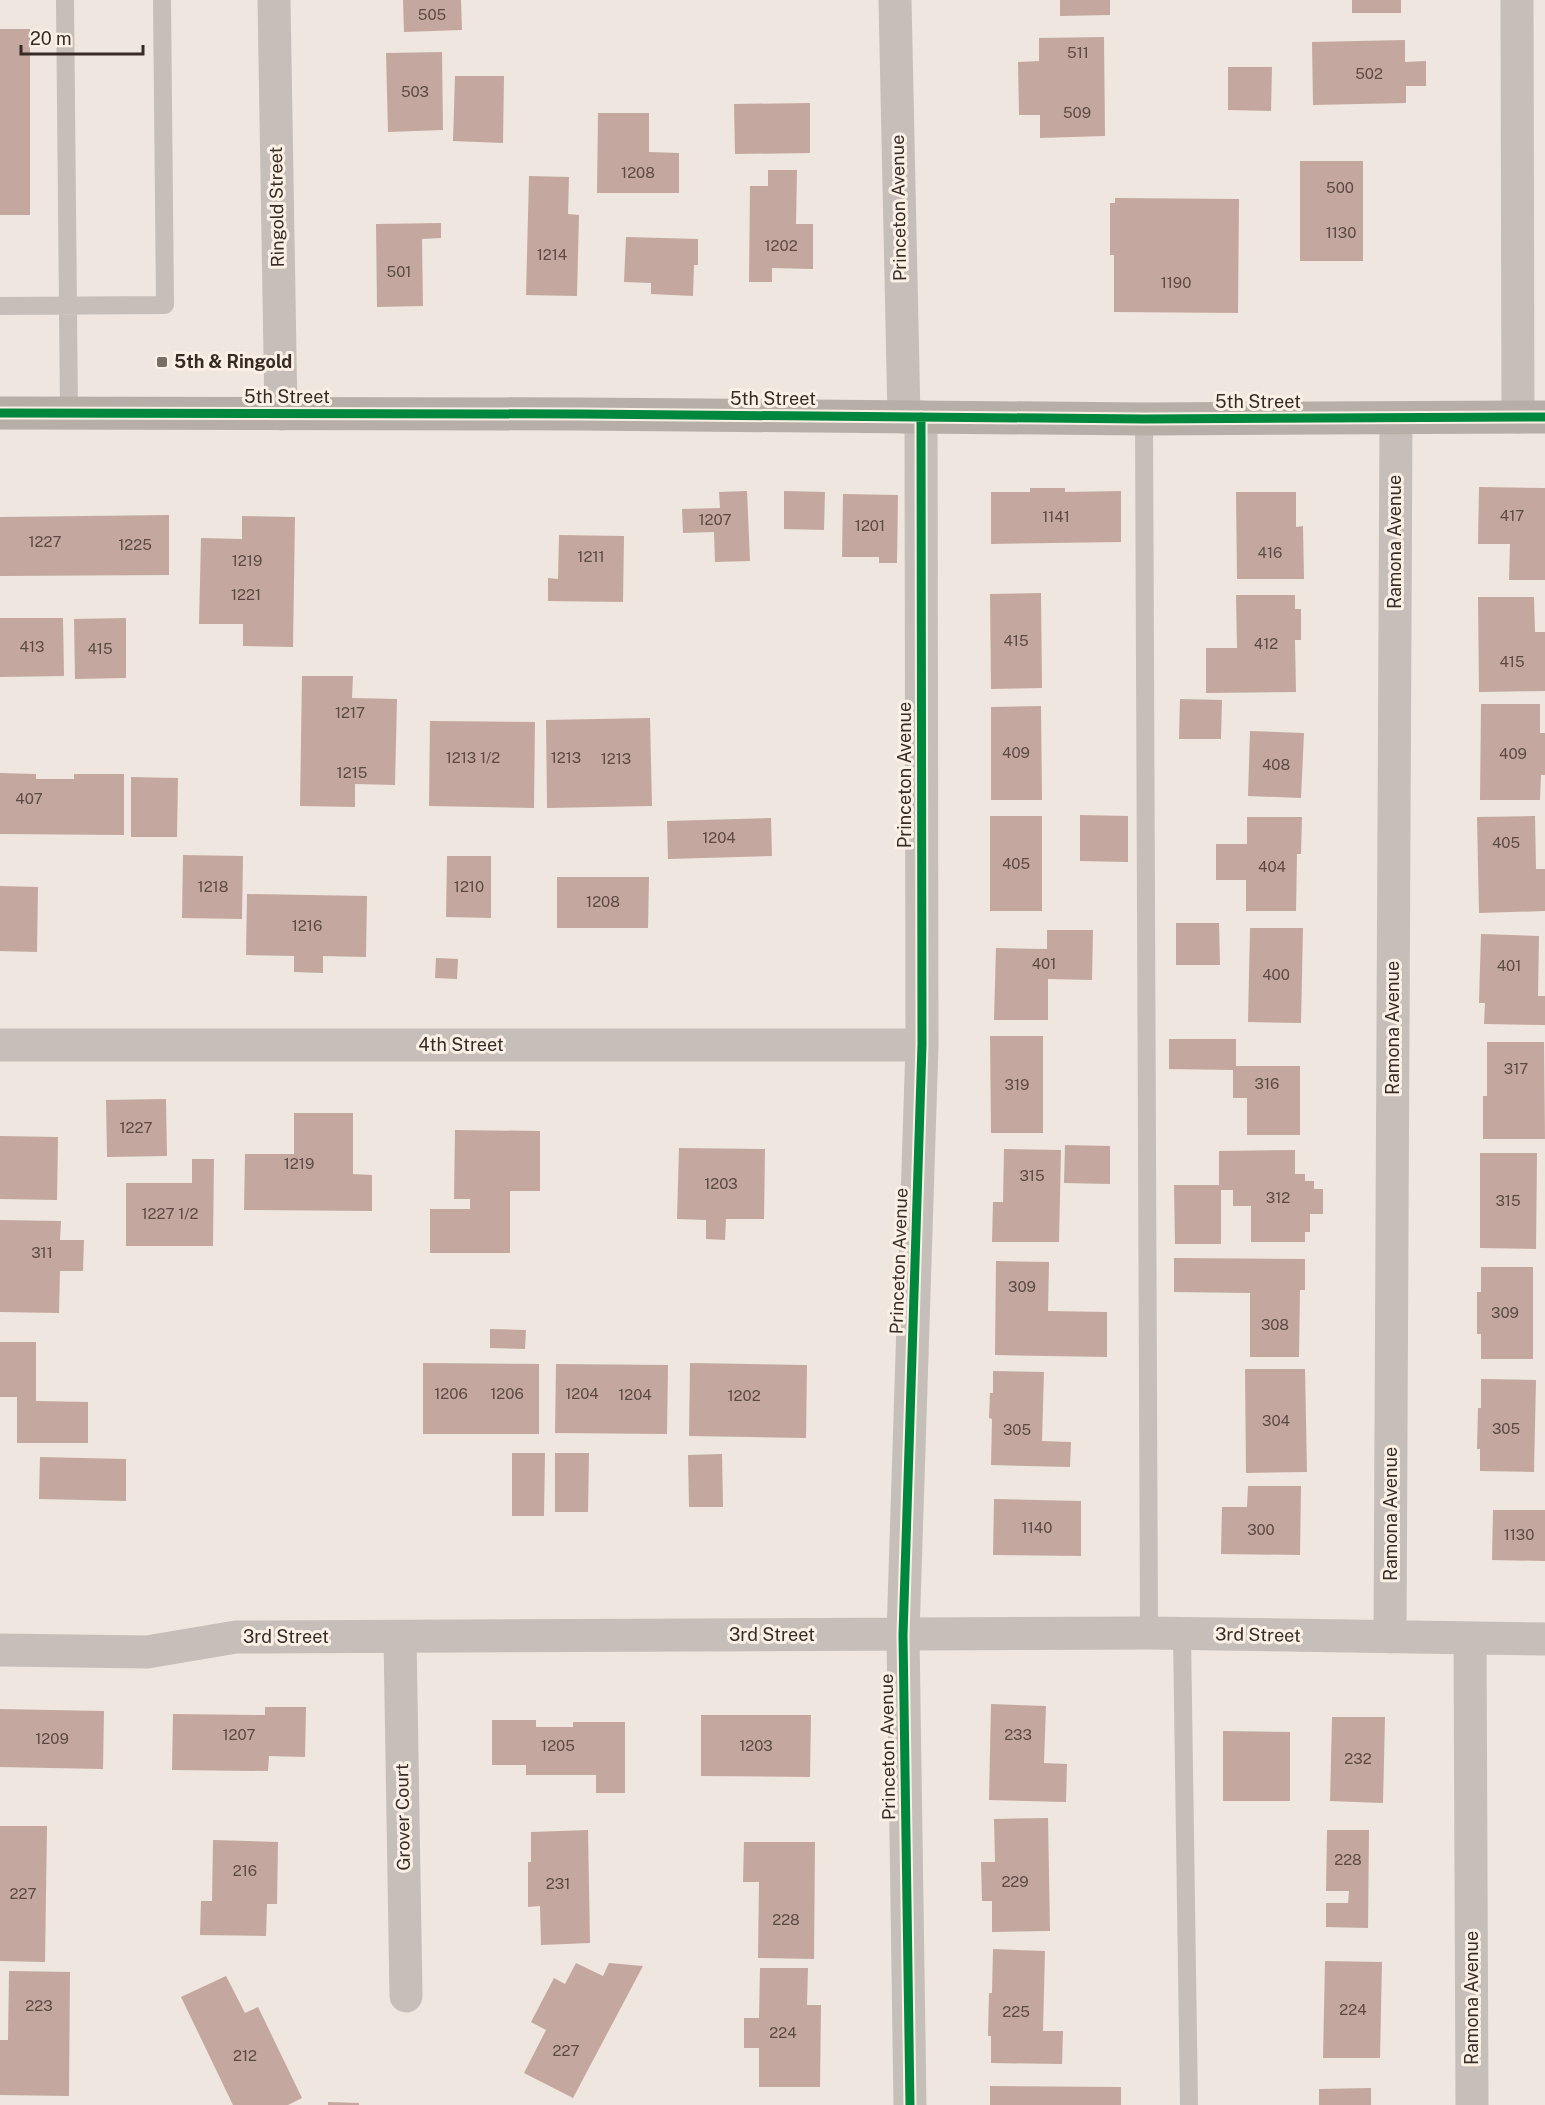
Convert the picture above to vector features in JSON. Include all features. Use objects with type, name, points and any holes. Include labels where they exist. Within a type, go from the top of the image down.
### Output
[{"type":"main road","name":"5th Street","points":[[0,412],[1144,419],[1532,417]]},
{"type":"street","name":"Ringold Street","points":[[274,0],[281,414]]},
{"type":"street","name":"Princeton Avenue","points":[[895,0],[912,417],[922,1045],[903,1635],[910,2105]]},
{"type":"street","points":[[1517,0],[1532,417]]},
{"type":"street","name":"Ramona Avenue","points":[[1390,1637],[1396,418]]},
{"type":"street","name":"4th Street","points":[[0,1045],[922,1045]]},
{"type":"street","name":"3rd Street","points":[[0,1650],[147,1652],[236,1637],[1149,1633],[1545,1639]]},
{"type":"street","name":"Grover Court","points":[[400,1637],[405,1996]]},
{"type":"street","name":"Ramona Avenue","points":[[1470,1638],[1472,2105]]},
{"type":"lane","points":[[65,0],[69,412]]},
{"type":"lane","points":[[0,306],[165,305],[162,0]]},
{"type":"lane","points":[[1144,419],[1149,1633]]},
{"type":"lane","points":[[1182,1634],[1189,2105]]},
{"type":"building","points":[[403,0],[461,0],[462,30],[404,32]]},
{"type":"building","points":[[1060,0],[1110,0],[1110,15],[1060,16]]},
{"type":"building","points":[[1352,0],[1401,0],[1401,13],[1352,13]]},
{"type":"building","points":[[0,29],[30,29],[30,215],[0,215]]},
{"type":"building","points":[[1104,37],[1105,136],[1040,138],[1040,115],[1019,115],[1018,62],[1039,61],[1039,38]]},
{"type":"building","points":[[1405,40],[1405,62],[1426,61],[1426,86],[1406,86],[1406,103],[1313,105],[1312,42]]},
{"type":"building","points":[[442,52],[443,130],[388,132],[386,53]]},
{"type":"building","points":[[1228,67],[1272,67],[1271,111],[1228,110]]},
{"type":"building","points":[[455,76],[504,76],[503,143],[453,141]]},
{"type":"building","points":[[810,103],[810,153],[735,154],[734,104]]},
{"type":"building","points":[[598,113],[649,113],[649,152],[679,153],[679,193],[597,193]]},
{"type":"building","points":[[1300,161],[1363,161],[1363,261],[1300,261]]},
{"type":"building","points":[[768,170],[797,170],[796,224],[813,224],[813,269],[772,268],[772,282],[749,282],[750,186],[768,186]]},
{"type":"building","points":[[529,176],[569,177],[568,214],[579,215],[577,296],[526,295]]},
{"type":"building","points":[[1115,198],[1239,199],[1238,313],[1114,312],[1114,255],[1110,255],[1110,203],[1115,203]]},
{"type":"building","points":[[441,223],[441,238],[422,239],[423,306],[377,307],[376,224]]},
{"type":"building","points":[[626,237],[698,239],[698,265],[694,265],[693,296],[651,294],[651,283],[624,282]]},
{"type":"building","points":[[1479,487],[1545,488],[1545,580],[1509,580],[1510,544],[1478,544]]},
{"type":"building","points":[[1030,488],[1065,488],[1065,492],[1121,491],[1121,542],[991,544],[991,492],[1030,492]]},
{"type":"building","points":[[747,491],[750,561],[715,562],[714,532],[683,533],[682,509],[720,508],[719,492]]},
{"type":"building","points":[[784,491],[825,492],[824,530],[784,529]]},
{"type":"building","points":[[1236,492],[1296,492],[1296,527],[1303,526],[1304,579],[1237,579]]},
{"type":"building","points":[[843,494],[898,495],[897,563],[879,563],[879,557],[842,557]]},
{"type":"building","points":[[169,515],[169,575],[0,576],[0,517]]},
{"type":"building","points":[[242,516],[295,517],[293,647],[243,646],[243,624],[199,624],[201,538],[242,539]]},
{"type":"building","points":[[559,535],[624,536],[623,602],[548,601],[548,578],[558,579]]},
{"type":"building","points":[[1041,593],[1042,688],[991,689],[990,594]]},
{"type":"building","points":[[1236,595],[1295,595],[1295,609],[1301,609],[1301,640],[1295,640],[1296,692],[1206,693],[1206,648],[1237,648]]},
{"type":"building","points":[[1478,597],[1534,597],[1535,632],[1545,632],[1545,691],[1479,692]]},
{"type":"building","points":[[0,618],[63,618],[64,676],[0,677]]},
{"type":"building","points":[[126,618],[126,678],[75,679],[74,619]]},
{"type":"building","points":[[302,676],[353,676],[352,698],[397,699],[395,785],[355,784],[355,807],[300,806]]},
{"type":"building","points":[[1180,699],[1222,700],[1221,739],[1179,739]]},
{"type":"building","points":[[1481,704],[1540,704],[1540,733],[1545,733],[1545,775],[1541,775],[1540,800],[1480,800]]},
{"type":"building","points":[[1041,706],[1042,800],[991,800],[991,707]]},
{"type":"building","points":[[650,718],[652,806],[547,808],[546,720]]},
{"type":"building","points":[[430,721],[535,722],[534,808],[429,806]]},
{"type":"building","points":[[1250,731],[1304,733],[1301,798],[1248,796]]},
{"type":"building","points":[[0,773],[36,774],[36,779],[74,779],[74,774],[124,774],[124,835],[0,834]]},
{"type":"building","points":[[131,777],[178,778],[177,837],[131,837]]},
{"type":"building","points":[[1080,815],[1128,816],[1128,862],[1080,861]]},
{"type":"building","points":[[990,816],[1042,816],[1042,911],[990,911]]},
{"type":"building","points":[[1535,816],[1536,869],[1545,869],[1545,911],[1479,913],[1477,817]]},
{"type":"building","points":[[1247,817],[1302,817],[1301,854],[1297,854],[1296,911],[1246,911],[1246,880],[1216,880],[1216,844],[1247,844]]},
{"type":"building","points":[[771,818],[772,856],[668,859],[667,821]]},
{"type":"building","points":[[183,855],[243,856],[242,919],[182,918]]},
{"type":"building","points":[[447,856],[491,856],[491,918],[446,917]]},
{"type":"building","points":[[557,877],[649,877],[648,928],[557,928]]},
{"type":"building","points":[[0,886],[38,887],[37,952],[0,951]]},
{"type":"building","points":[[247,894],[367,896],[366,957],[323,956],[323,973],[294,972],[294,956],[246,955]]},
{"type":"building","points":[[1176,923],[1219,923],[1220,965],[1176,965]]},
{"type":"building","points":[[1250,928],[1303,928],[1301,1023],[1248,1022]]},
{"type":"building","points":[[1047,930],[1093,930],[1092,980],[1048,979],[1048,1020],[994,1020],[996,948],[1047,949]]},
{"type":"building","points":[[1481,934],[1539,936],[1538,996],[1545,996],[1545,1025],[1484,1024],[1485,1003],[1479,1003]]},
{"type":"building","points":[[436,958],[458,959],[457,979],[435,978]]},
{"type":"building","points":[[990,1036],[1043,1036],[1043,1133],[991,1133]]},
{"type":"building","points":[[1169,1039],[1236,1039],[1236,1066],[1300,1066],[1300,1135],[1247,1135],[1247,1098],[1233,1098],[1233,1070],[1169,1069]]},
{"type":"building","points":[[1487,1042],[1544,1042],[1545,1139],[1483,1139],[1483,1096],[1487,1096]]},
{"type":"building","points":[[166,1099],[167,1156],[107,1157],[106,1100]]},
{"type":"building","points":[[294,1113],[353,1113],[353,1174],[372,1175],[372,1211],[244,1210],[245,1154],[294,1154]]},
{"type":"building","points":[[455,1130],[540,1131],[540,1191],[510,1191],[510,1253],[430,1253],[430,1209],[470,1209],[470,1199],[454,1199]]},
{"type":"building","points":[[0,1136],[58,1137],[57,1200],[0,1199]]},
{"type":"building","points":[[1065,1145],[1110,1146],[1110,1184],[1064,1183]]},
{"type":"building","points":[[679,1148],[765,1149],[764,1219],[726,1219],[725,1240],[706,1239],[706,1220],[677,1219]]},
{"type":"building","points":[[1004,1149],[1061,1150],[1059,1242],[992,1242],[993,1202],[1003,1202]]},
{"type":"building","points":[[1295,1150],[1295,1174],[1305,1174],[1305,1181],[1314,1181],[1314,1189],[1323,1189],[1323,1214],[1310,1214],[1310,1232],[1305,1232],[1305,1242],[1251,1242],[1251,1206],[1233,1206],[1233,1190],[1221,1190],[1221,1244],[1175,1244],[1174,1185],[1219,1185],[1219,1151]]},
{"type":"building","points":[[1480,1153],[1537,1153],[1536,1249],[1480,1248]]},
{"type":"building","points":[[192,1159],[214,1159],[213,1246],[126,1246],[126,1183],[192,1183]]},
{"type":"building","points":[[0,1220],[61,1221],[60,1240],[84,1240],[83,1271],[60,1271],[59,1313],[0,1312]]},
{"type":"building","points":[[1174,1258],[1305,1259],[1305,1290],[1300,1290],[1299,1357],[1250,1357],[1250,1293],[1174,1292]]},
{"type":"building","points":[[996,1261],[1049,1262],[1048,1311],[1107,1312],[1107,1357],[995,1355]]},
{"type":"building","points":[[1481,1267],[1533,1267],[1533,1359],[1481,1359],[1481,1334],[1477,1334],[1477,1292],[1481,1292]]},
{"type":"building","points":[[490,1329],[526,1330],[525,1349],[490,1348]]},
{"type":"building","points":[[0,1342],[36,1342],[36,1401],[88,1402],[88,1443],[17,1443],[17,1397],[0,1397]]},
{"type":"building","points":[[423,1363],[539,1364],[539,1434],[423,1434]]},
{"type":"building","points":[[690,1363],[807,1365],[806,1438],[689,1436]]},
{"type":"building","points":[[556,1364],[668,1365],[667,1434],[555,1433]]},
{"type":"building","points":[[1245,1369],[1305,1369],[1307,1472],[1246,1473]]},
{"type":"building","points":[[993,1371],[1044,1372],[1042,1441],[1071,1442],[1070,1467],[991,1465],[992,1419],[989,1418],[990,1393],[993,1393]]},
{"type":"building","points":[[1481,1379],[1536,1380],[1534,1472],[1480,1471],[1480,1449],[1477,1449]]},
{"type":"building","points":[[512,1453],[545,1453],[544,1516],[512,1516]]},
{"type":"building","points":[[555,1453],[589,1453],[588,1512],[555,1512]]},
{"type":"building","points":[[722,1454],[723,1507],[689,1507],[688,1455]]},
{"type":"building","points":[[40,1457],[126,1459],[126,1501],[39,1499]]},
{"type":"building","points":[[1248,1486],[1301,1486],[1300,1555],[1221,1554],[1222,1507],[1247,1507]]},
{"type":"building","points":[[994,1499],[1081,1501],[1081,1556],[993,1555]]},
{"type":"building","points":[[1493,1510],[1545,1510],[1545,1561],[1492,1560]]},
{"type":"building","points":[[991,1704],[1046,1706],[1044,1763],[1067,1764],[1066,1802],[989,1800]]},
{"type":"building","points":[[265,1707],[306,1707],[305,1757],[269,1756],[268,1771],[172,1770],[173,1714],[265,1715]]},
{"type":"building","points":[[0,1709],[104,1711],[103,1769],[0,1767]]},
{"type":"building","points":[[701,1715],[811,1715],[810,1777],[701,1776]]},
{"type":"building","points":[[1332,1717],[1385,1717],[1383,1803],[1330,1801]]},
{"type":"building","points":[[492,1720],[536,1720],[536,1727],[573,1727],[573,1722],[625,1722],[625,1793],[596,1793],[596,1775],[526,1775],[526,1765],[492,1765]]},
{"type":"building","points":[[1223,1731],[1290,1732],[1290,1801],[1223,1801]]},
{"type":"building","points":[[1048,1818],[1050,1931],[992,1932],[992,1901],[982,1901],[981,1862],[995,1862],[994,1819]]},
{"type":"building","points":[[0,1826],[47,1826],[45,1962],[0,1961]]},
{"type":"building","points":[[588,1830],[590,1943],[541,1945],[540,1906],[528,1907],[531,1832]]},
{"type":"building","points":[[1327,1830],[1369,1830],[1368,1928],[1326,1927],[1326,1903],[1348,1903],[1349,1891],[1326,1891]]},
{"type":"building","points":[[213,1840],[278,1842],[277,1904],[267,1904],[266,1936],[200,1935],[201,1901],[212,1901]]},
{"type":"building","points":[[744,1842],[815,1842],[814,1959],[758,1958],[759,1882],[743,1882]]},
{"type":"building","points":[[993,1949],[1045,1951],[1043,2031],[1063,2031],[1062,2064],[991,2063],[991,2036],[988,2036]]},
{"type":"building","points":[[1325,1961],[1382,1962],[1380,2058],[1323,2058]]},
{"type":"building","points":[[576,1963],[603,1976],[609,1963],[643,1966],[573,2098],[524,2073],[546,2030],[531,2022],[554,1978],[565,1984]]},
{"type":"building","points":[[760,1968],[808,1968],[807,2005],[821,2005],[820,2087],[759,2087],[759,2048],[744,2048],[744,2018],[759,2018]]},
{"type":"building","points":[[9,1971],[70,1972],[69,2096],[0,2095],[0,2040],[8,2040]]},
{"type":"building","points":[[226,1976],[245,2013],[258,2007],[302,2098],[288,2105],[233,2105],[181,1997]]},
{"type":"building","points":[[990,2086],[1121,2087],[1121,2105],[990,2105]]},
{"type":"building","points":[[1371,2088],[1371,2105],[1319,2105],[1319,2089]]},
{"type":"building","points":[[328,2102],[359,2103],[359,2105],[328,2105]]},
{"type":"cycle path","points":[[0,413],[581,414],[1144,419],[1545,417]]},
{"type":"cycle path","points":[[910,2105],[903,1635],[922,1045],[921,417]]},
{"type":"place","name":"5th & Ringold","points":[[162,362]]}]
